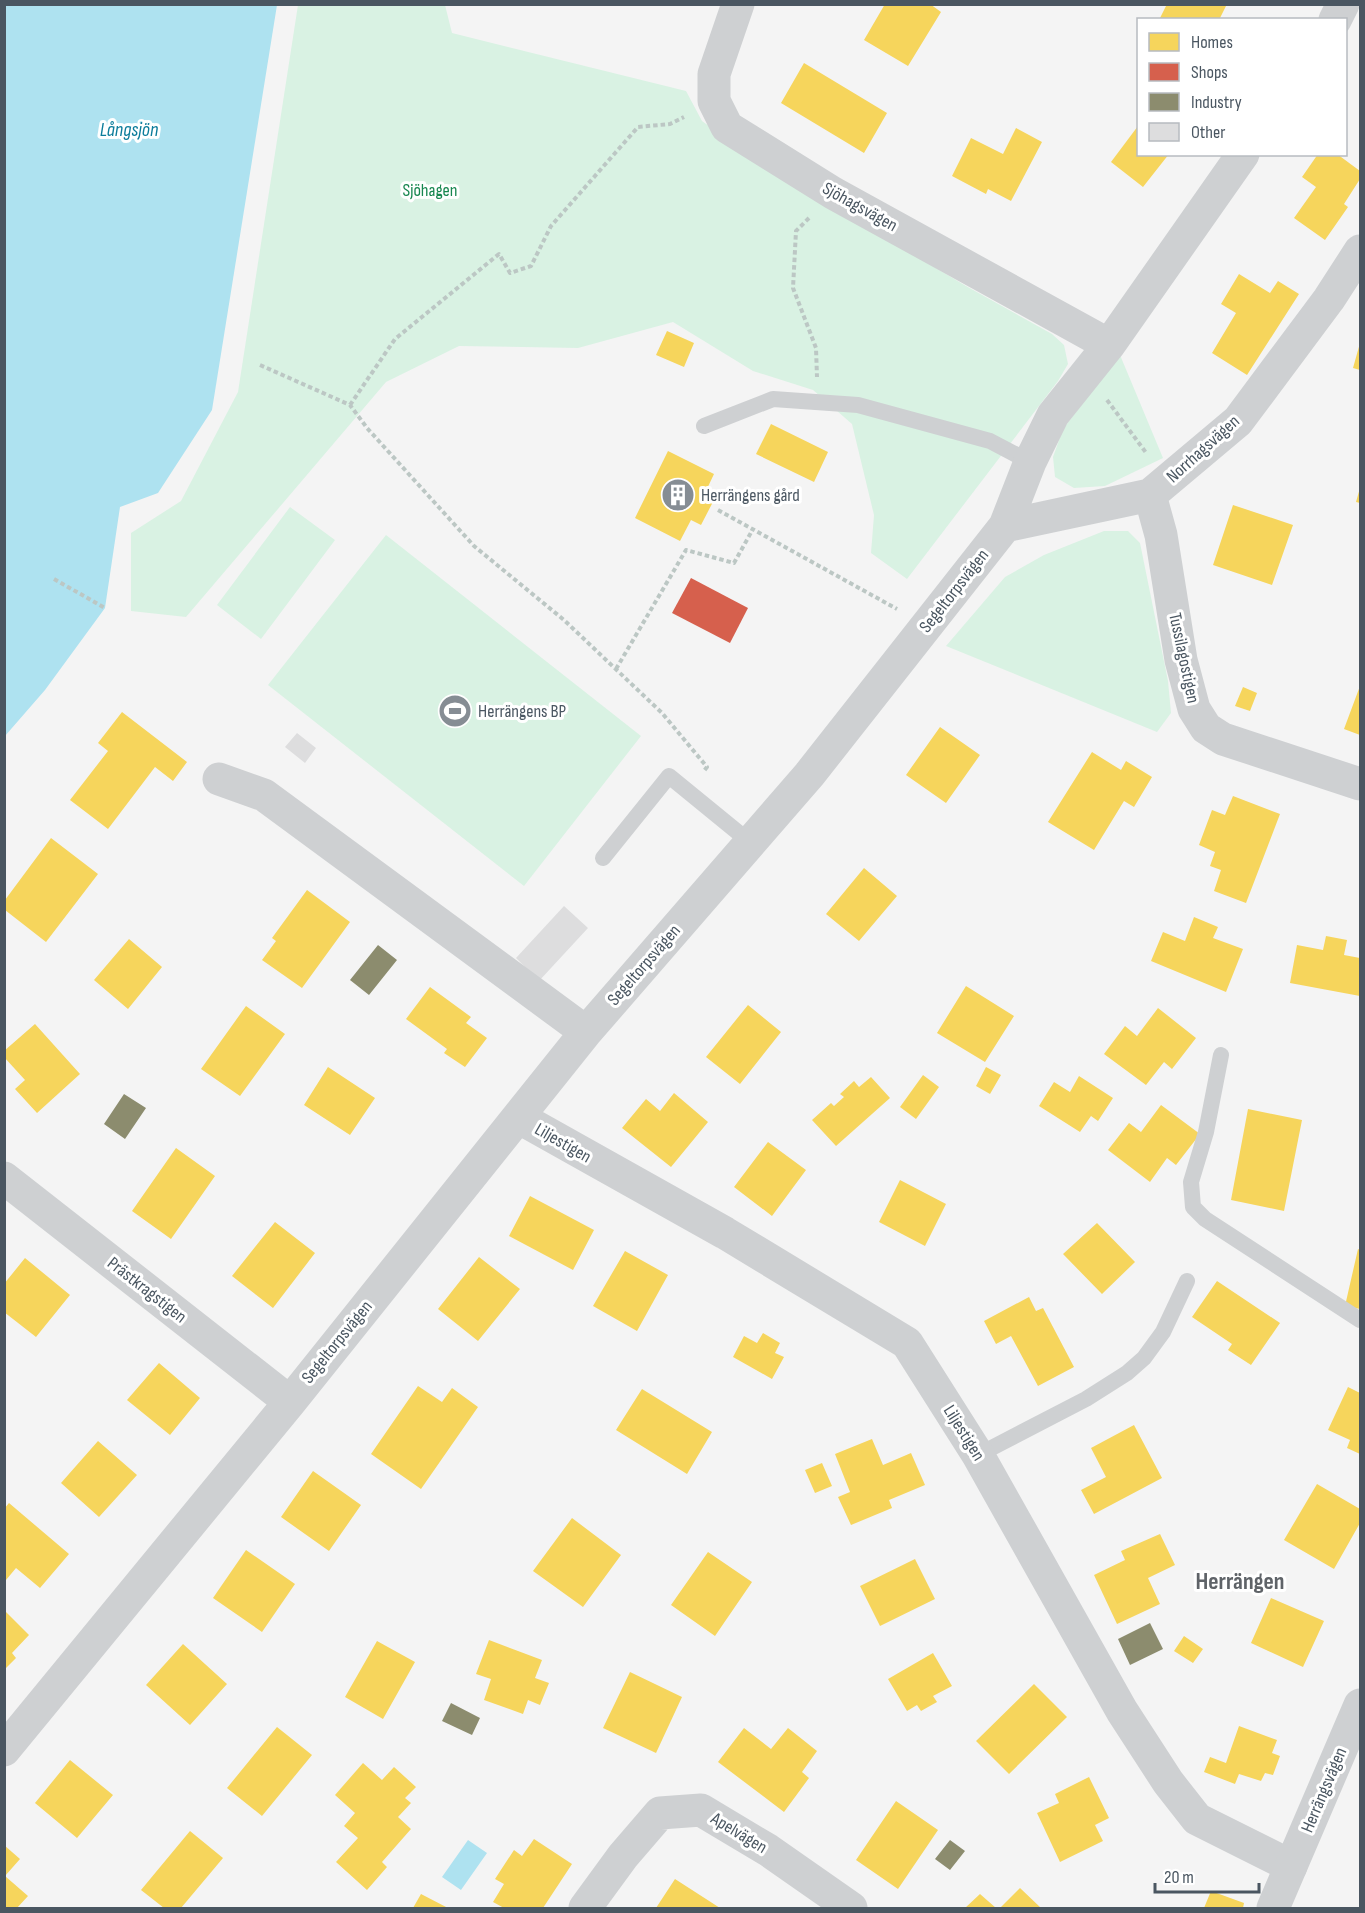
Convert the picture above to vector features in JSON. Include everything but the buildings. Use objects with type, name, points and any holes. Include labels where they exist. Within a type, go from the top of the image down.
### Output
[{"type":"street","name":"Sjöhagsvägen","points":[[738,4],[714,74],[714,101],[727,127],[833,193],[1109,345]]},
{"type":"street","points":[[1336,18],[1343,4]]},
{"type":"street","name":"Segeltorpsvägen","points":[[4,1750],[290,1402],[586,1032],[809,775],[1005,526],[1030,462],[1053,415],[1109,345],[1242,156]]},
{"type":"street","name":"Norrhagsvägen","points":[[1005,526],[1158,489],[1238,420],[1329,299],[1360,251]]},
{"type":"street","name":"Tussilagostigen","points":[[1158,489],[1161,535],[1181,660],[1194,709],[1206,728],[1223,739],[1360,784]]},
{"type":"street","points":[[219,780],[264,795],[586,1032]]},
{"type":"street","name":"Liljestigen","points":[[518,1117],[725,1233],[907,1342],[978,1455],[1122,1711],[1168,1782],[1197,1819],[1291,1866]]},
{"type":"street","name":"Prästkragstigen","points":[[4,1178],[290,1402]]},
{"type":"street","name":"Herrängsvägen","points":[[1273,1908],[1360,1705]]},
{"type":"street","name":"Apelvägen","points":[[585,1908],[623,1856],[660,1813],[701,1810],[768,1850],[851,1908]]},
{"type":"lane","points":[[704,426],[772,399],[858,405],[990,441],[1030,462]]},
{"type":"lane","points":[[603,858],[669,776],[751,843]]},
{"type":"lane","points":[[1221,1055],[1206,1132],[1191,1182],[1193,1207],[1205,1219],[1360,1320]]},
{"type":"lane","points":[[978,1455],[1086,1399],[1127,1373],[1144,1358],[1163,1332],[1187,1281]]},
{"type":"path","points":[[350,405],[395,339],[500,254],[510,273],[531,266],[551,226],[638,127],[670,124],[714,101]]},
{"type":"path","points":[[817,402],[816,348],[792,288],[796,231],[833,193]]},
{"type":"path","points":[[260,365],[350,405],[367,428],[474,546],[564,620],[662,713],[707,767],[687,791]]},
{"type":"path","points":[[1086,374],[1140,443],[1158,489]]},
{"type":"path","points":[[718,510],[927,626]]},
{"type":"path","points":[[616,669],[686,550],[734,563],[753,529]]},
{"type":"path","points":[[54,579],[105,608]]},
{"type":"green space","name":"Sjöhagen","points":[[298,5],[445,5],[452,33],[686,91],[702,121],[758,162],[966,286],[1052,334],[1064,345],[1068,364],[1058,381],[907,579],[871,553],[874,515],[852,424],[813,390],[753,371],[673,322],[578,348],[459,346],[386,382],[186,617],[131,611],[131,533],[181,501],[238,392]]},
{"type":"green space","points":[[1120,355],[1163,458],[1105,486],[1074,488],[1055,477],[1053,457],[1063,429]]},
{"type":"green space","points":[[290,507],[335,540],[261,639],[217,605]]},
{"type":"green space","points":[[1104,531],[1128,531],[1140,543],[1168,681],[1171,713],[1157,732],[946,646],[1005,577],[1044,555]]},
{"type":"green space","name":"Herrängens BP","points":[[386,535],[641,736],[524,886],[268,685]]},
{"type":"water","name":"Långsjön","points":[[5,4],[277,5],[212,410],[158,493],[120,507],[105,608],[45,690],[5,736]]},
{"type":"water","points":[[468,1840],[487,1853],[461,1890],[442,1877]]},
{"type":"place","name":"Herrängens gård","points":[[678,495]]},
{"type":"place","name":"Herrängens BP","points":[[455,711]]},
{"type":"district","name":"Herrängen","points":[[1240,1581]]}]
